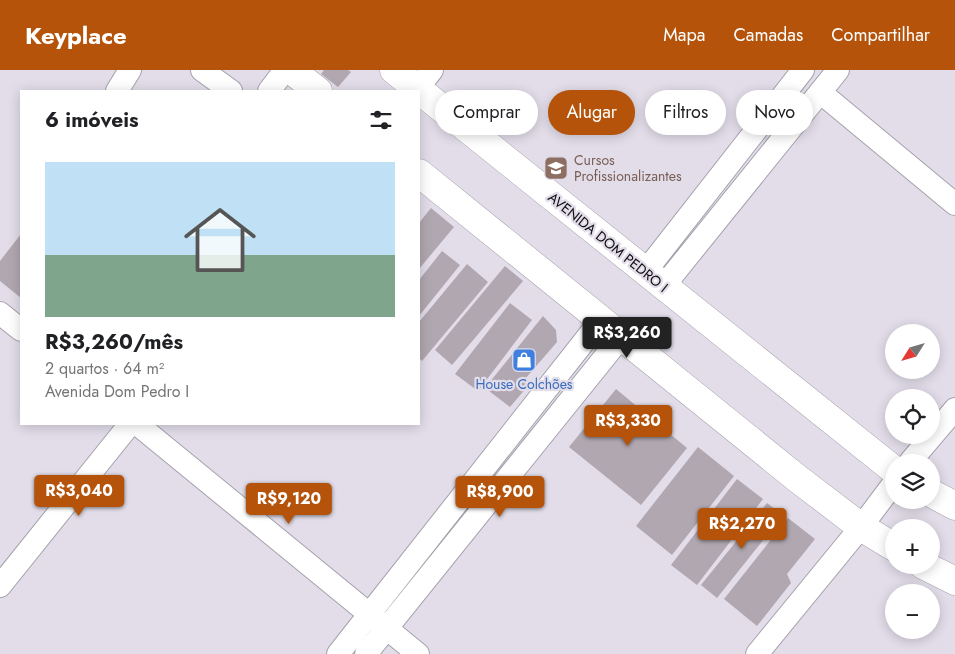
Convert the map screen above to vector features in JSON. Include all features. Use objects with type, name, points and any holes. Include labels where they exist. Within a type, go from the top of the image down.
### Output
[{"type":"main road","points":[[291,70],[317,90]]},
{"type":"main road","name":"AVENIDA DOM PEDRO I","points":[[394,70],[425,79],[654,279],[885,463]]},
{"type":"main road","points":[[420,174],[861,527],[885,542]]},
{"type":"main road","points":[[940,498],[955,506]]},
{"type":"main road","points":[[940,573],[955,580]]},
{"type":"street","points":[[118,90],[130,70]]},
{"type":"street","points":[[202,70],[230,90]]},
{"type":"street","points":[[270,90],[285,70]]},
{"type":"street","points":[[654,279],[838,70]]},
{"type":"street","points":[[654,279],[798,72]]},
{"type":"street","points":[[820,92],[955,204]]},
{"type":"street","points":[[0,313],[20,329]]},
{"type":"street","points":[[338,654],[378,622],[611,328]]},
{"type":"street","points":[[917,454],[955,409]]},
{"type":"street","points":[[0,586],[129,425]]},
{"type":"street","points":[[138,425],[418,654]]},
{"type":"street","points":[[757,654],[885,495]]},
{"type":"street","points":[[366,654],[378,622]]},
{"type":"building","points":[[324,70],[348,70],[351,72],[338,87],[321,74]]},
{"type":"building","points":[[431,208],[454,227],[420,268],[420,222]]},
{"type":"building","points":[[20,235],[20,297],[0,281],[0,261]]},
{"type":"building","points":[[442,251],[460,265],[420,315],[420,279]]},
{"type":"building","points":[[467,264],[488,282],[422,361],[420,359],[420,321]]},
{"type":"building","points":[[505,266],[523,281],[452,365],[435,350]]},
{"type":"building","points":[[510,303],[532,320],[478,391],[455,374]]},
{"type":"building","name":"House Colchões","points":[[543,316],[556,330],[557,342],[525,379],[527,387],[510,407],[485,388]]},
{"type":"building","points":[[616,389],[687,448],[641,505],[569,447]]},
{"type":"building","points":[[698,447],[734,476],[672,555],[636,526]]},
{"type":"building","points":[[737,479],[763,499],[697,585],[671,565]]},
{"type":"building","points":[[767,503],[783,515],[717,598],[701,585]]},
{"type":"building","points":[[788,518],[815,539],[787,574],[791,583],[757,626],[724,599]]},
{"type":"place","name":"Cursos Profissionalizantes","points":[[556,168]]},
{"type":"place","name":"House Colchões","points":[[524,360]]}]
